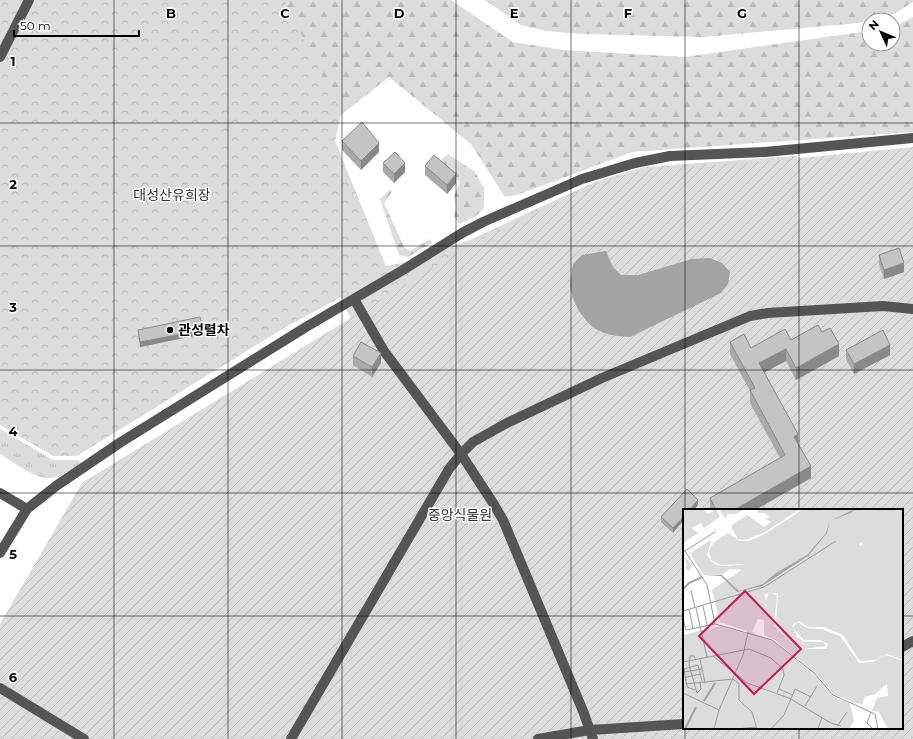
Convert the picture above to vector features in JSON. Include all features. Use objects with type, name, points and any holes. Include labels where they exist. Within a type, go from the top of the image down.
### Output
[{"type":"street","points":[[0,57],[29,0]]},
{"type":"street","points":[[0,553],[27,509],[56,486],[121,442],[306,326],[354,299],[469,229],[582,179],[635,163],[670,156],[765,152],[913,138]]},
{"type":"street","points":[[354,299],[384,351],[461,454],[503,520],[592,735]]},
{"type":"street","points":[[291,739],[449,469],[473,442],[505,424],[581,388],[750,316],[768,312],[883,306],[913,309]]},
{"type":"street","points":[[0,493],[27,509]]},
{"type":"street","points":[[903,646],[913,640]]},
{"type":"street","points":[[0,688],[84,739]]},
{"type":"street","points":[[538,739],[592,735],[683,724]]},
{"type":"green space","name":"대성산유희장","points":[[0,0],[284,0],[341,114],[335,141],[386,266],[407,262],[470,240],[597,181],[645,167],[796,156],[826,244],[352,321],[341,297],[284,328],[77,456],[53,456],[0,425]]},
{"type":"green space","points":[[282,0],[451,0],[513,42],[563,50],[684,57],[861,32],[861,52],[901,52],[901,23],[913,17],[913,132],[632,152],[520,194],[505,197],[471,144],[389,77],[336,119]]},
{"type":"green space","points":[[485,0],[913,0],[913,2],[897,12],[861,12],[861,22],[858,23],[704,37],[582,34],[546,31],[521,25]]},
{"type":"green space","name":"중앙식물원","points":[[913,147],[913,739],[0,739],[0,624],[82,483],[473,243],[597,183],[645,169],[770,161]]},
{"type":"green space","points":[[448,154],[475,172],[484,188],[484,208],[475,217],[459,224],[454,216],[456,208],[454,196],[460,182],[438,162]]},
{"type":"green space","points":[[390,189],[392,192],[384,203],[404,247],[410,251],[430,239],[432,243],[408,257],[399,255],[380,199]]},
{"type":"green space","points":[[0,429],[53,460],[78,460],[81,463],[66,473],[54,478],[44,478],[38,476],[0,454]]},
{"type":"shaded area","points":[[606,251],[613,267],[621,275],[638,275],[692,259],[710,258],[722,263],[730,272],[728,284],[721,293],[630,337],[615,336],[603,333],[594,328],[584,318],[573,298],[570,285],[573,264],[582,255]]},
{"type":"building","points":[[362,122],[379,143],[361,161],[342,141]]},
{"type":"building","points":[[395,152],[405,163],[394,174],[383,163]]},
{"type":"building","points":[[434,155],[456,174],[447,185],[425,166]]},
{"type":"building","points":[[899,248],[904,263],[884,270],[879,255]]},
{"type":"building","points":[[200,317],[203,330],[140,342],[138,330]]},
{"type":"building","points":[[818,325],[822,332],[830,328],[839,344],[796,368],[786,349],[759,363],[798,434],[794,437],[811,466],[736,509],[716,509],[710,498],[785,455],[750,390],[755,388],[730,342],[744,334],[751,348],[785,329],[791,340]]},
{"type":"building","points":[[883,330],[890,345],[854,364],[846,350]]},
{"type":"building","points":[[361,342],[381,353],[372,367],[353,356]]},
{"type":"building","points":[[687,489],[698,500],[690,509],[683,509],[683,517],[673,528],[661,517]]},
{"type":"place","name":"관성렬차","points":[[170,330]]}]
